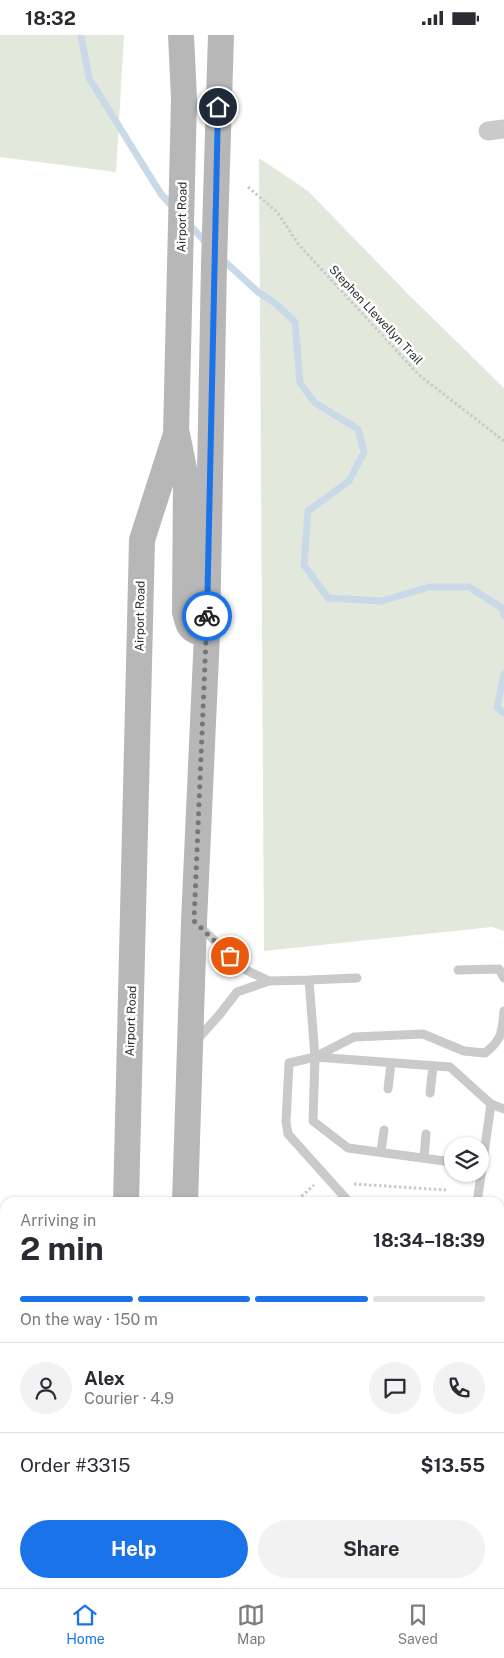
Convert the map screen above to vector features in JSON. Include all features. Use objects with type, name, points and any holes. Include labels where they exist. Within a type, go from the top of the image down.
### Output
[{"type":"main road","name":"Airport Road","points":[[126,1197],[142,540],[176,434],[184,99],[181,35]]},
{"type":"main road","points":[[185,1197],[194,921],[207,634],[214,264],[221,35]]},
{"type":"main road","points":[[176,434],[186,479],[185,612],[188,626],[196,633],[207,634]]},
{"type":"lane","points":[[194,921],[246,970],[269,981]]},
{"type":"lane","points":[[458,969],[499,969],[504,978]]},
{"type":"lane","points":[[190,1049],[236,992],[269,981],[357,978]]},
{"type":"lane","points":[[309,980],[315,1057],[313,1121],[348,1148],[444,1161]]},
{"type":"lane","points":[[345,1197],[288,1134],[286,1122],[289,1063],[315,1057],[354,1037],[423,1034],[464,1051],[485,1053],[495,1045],[502,1033],[504,1011]]},
{"type":"lane","points":[[315,1057],[450,1067],[491,1104],[504,1109]]},
{"type":"lane","points":[[388,1089],[391,1063]]},
{"type":"lane","points":[[430,1093],[433,1066]]},
{"type":"lane","points":[[486,1137],[491,1104]]},
{"type":"lane","points":[[381,1152],[384,1130]]},
{"type":"lane","points":[[424,1158],[426,1135]]},
{"type":"lane","points":[[478,1197],[479,1182]]},
{"type":"path","name":"Stephen Llewellyn Trail","points":[[248,187],[276,212],[299,245],[419,375],[504,441]]},
{"type":"path","points":[[301,1197],[319,1181],[446,1190]]},
{"type":"shaded area","points":[[0,35],[124,35],[116,172],[0,157]]},
{"type":"shaded area","points":[[259,158],[308,191],[409,295],[504,388],[504,931],[492,927],[264,951]]},
{"type":"waterway","points":[[81,35],[89,78],[161,194],[174,208]]},
{"type":"waterway","points":[[188,223],[208,245]]},
{"type":"waterway","points":[[221,258],[258,292],[275,303],[295,322],[300,383],[315,403],[358,429],[364,452],[349,481],[308,511],[304,565],[328,598],[382,601],[429,587],[469,587],[502,608],[504,615]]},
{"type":"waterway","points":[[504,674],[497,707],[504,713]]},
{"type":"way so far","points":[[207,616],[194,921],[230,956]]},
{"type":"route","points":[[207,616],[218,107]]}]
